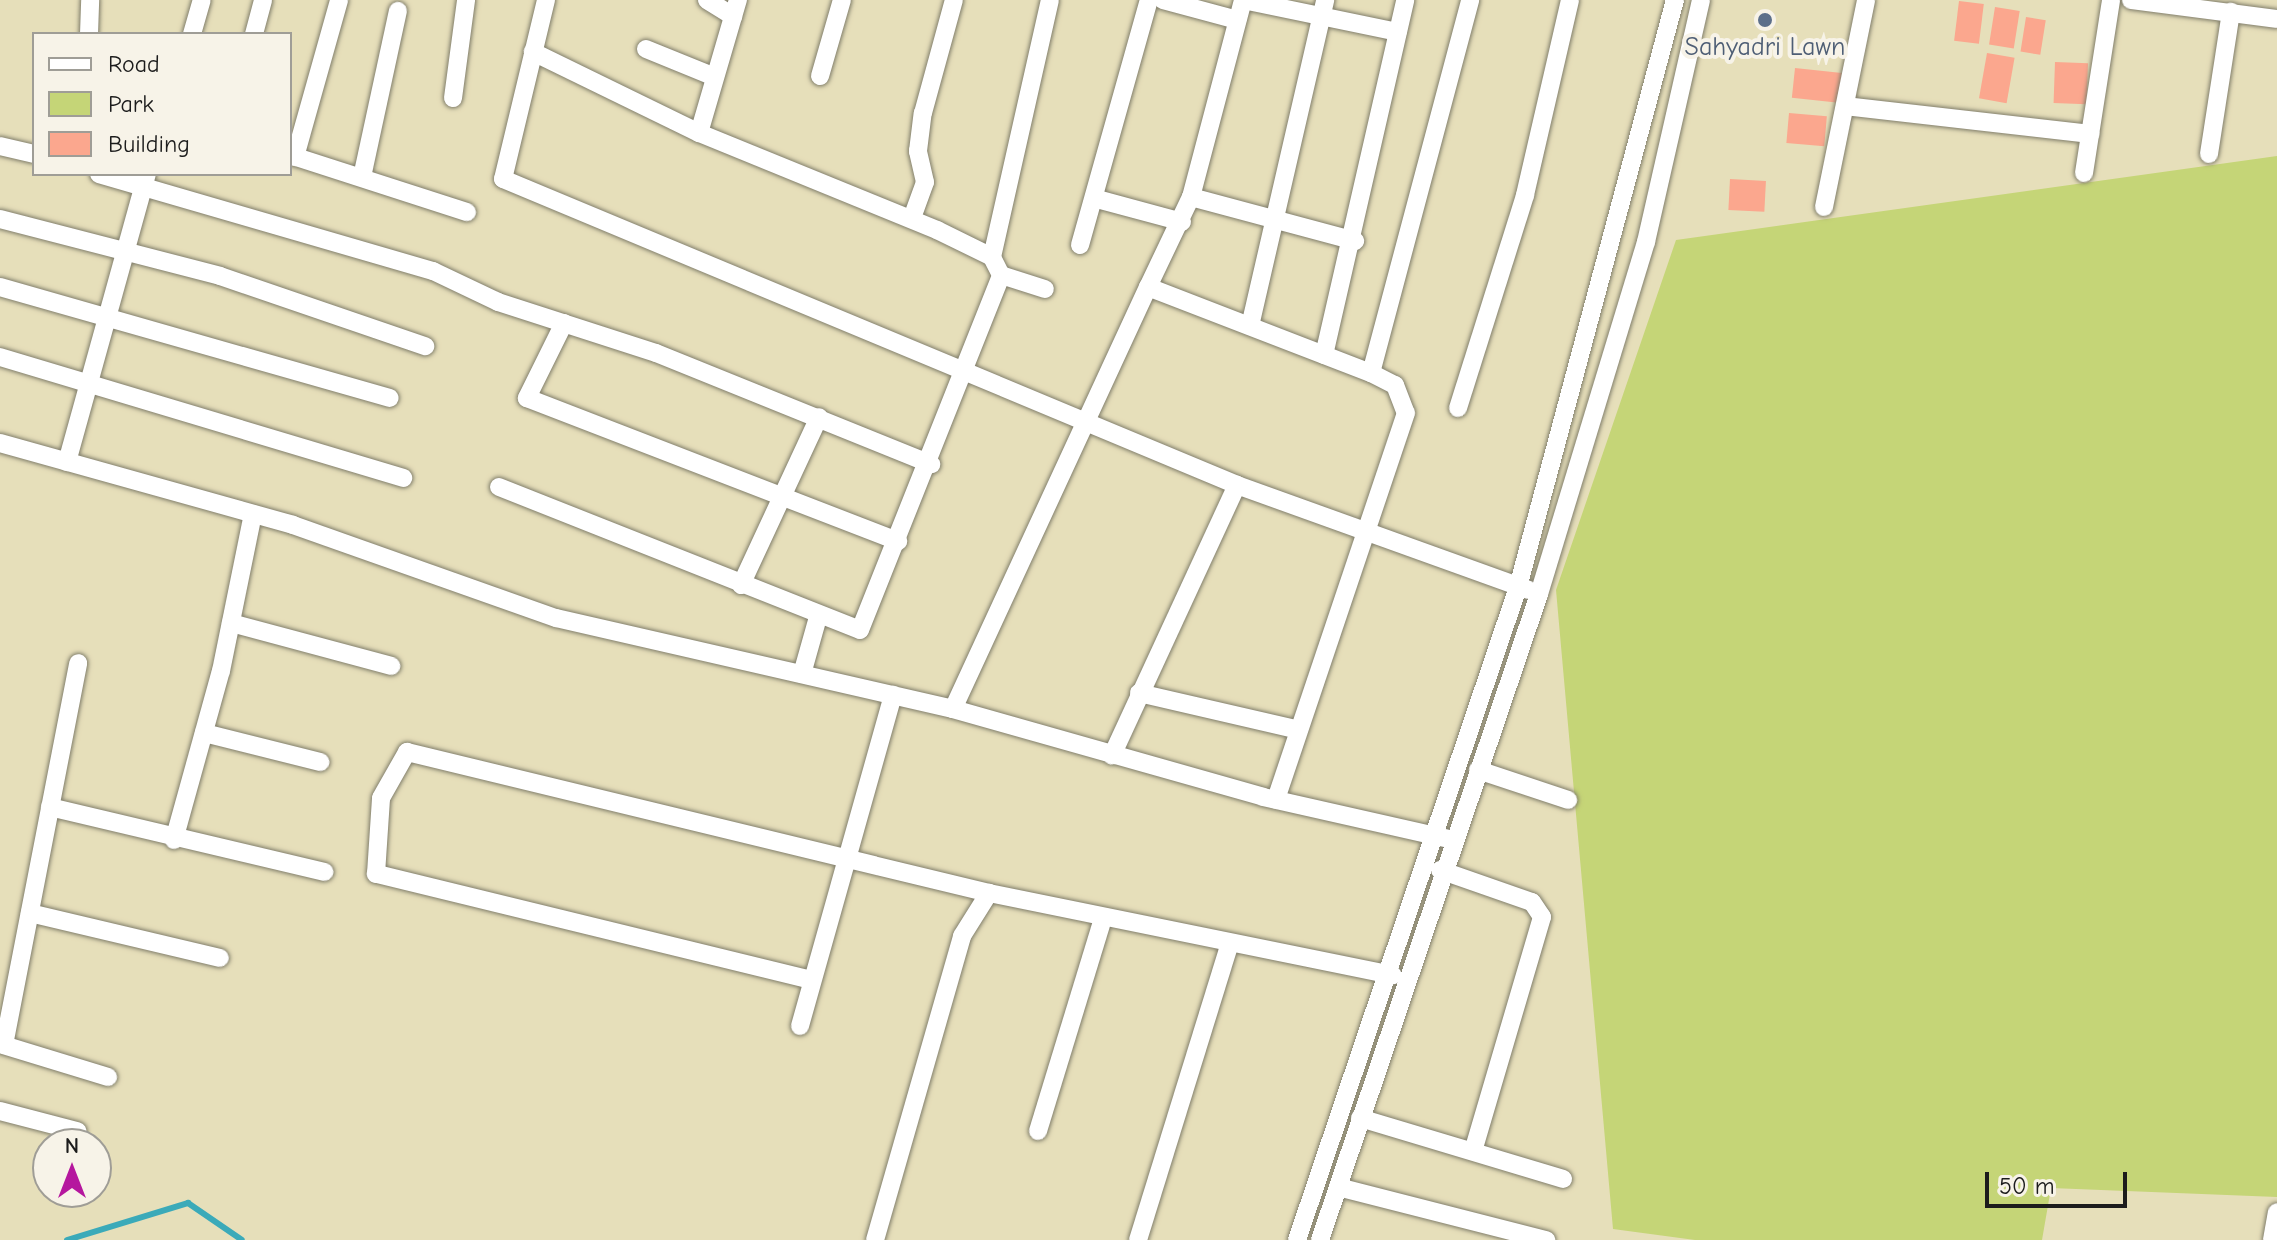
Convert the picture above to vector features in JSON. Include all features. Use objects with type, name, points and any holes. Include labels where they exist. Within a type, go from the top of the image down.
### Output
[{"type":"street","points":[[89,32],[90,0]]},
{"type":"street","points":[[193,32],[202,0]]},
{"type":"street","points":[[255,32],[263,0]]},
{"type":"street","points":[[339,0],[293,156],[467,212]]},
{"type":"street","points":[[453,98],[466,0]]},
{"type":"street","points":[[546,0],[503,179],[969,370],[1237,485],[1365,536],[1539,594]]},
{"type":"street","points":[[699,133],[735,8],[707,0]]},
{"type":"street","points":[[820,76],[842,0]]},
{"type":"street","points":[[912,218],[925,182],[918,151],[923,113],[954,0]]},
{"type":"street","points":[[992,257],[1050,0]]},
{"type":"street","points":[[1080,245],[1097,199],[1149,0]]},
{"type":"street","points":[[1163,0],[1237,20]]},
{"type":"street","points":[[953,709],[1148,287],[1182,222],[1243,0],[1324,8],[1398,32]]},
{"type":"street","points":[[1324,355],[1355,241],[1405,0]]},
{"type":"street","points":[[1371,373],[1470,0]]},
{"type":"street","points":[[1458,408],[1525,195],[1570,0]]},
{"type":"street","points":[[1320,1240],[1440,870],[1442,838],[1518,587],[1675,0]]},
{"type":"street","points":[[1297,1240],[1384,974],[1442,838],[1478,770],[1539,594],[1646,242],[1701,0]]},
{"type":"street","points":[[1824,207],[1866,0]]},
{"type":"street","points":[[2084,173],[2111,0]]},
{"type":"street","points":[[2131,0],[2238,9],[2277,19]]},
{"type":"street","points":[[1250,326],[1324,8]]},
{"type":"street","points":[[2209,154],[2238,9]]},
{"type":"street","points":[[362,177],[398,11]]},
{"type":"street","points":[[646,49],[715,77]]},
{"type":"street","points":[[499,487],[818,617],[860,630],[969,370],[1001,275],[992,257],[912,218],[699,133],[533,52]]},
{"type":"street","points":[[1845,106],[2090,134]]},
{"type":"street","points":[[0,146],[32,154]]},
{"type":"street","points":[[112,176],[145,181],[297,226],[819,417],[931,464]]},
{"type":"street","points":[[67,462],[87,383],[130,250],[145,181]]},
{"type":"street","points":[[1191,197],[1355,241]]},
{"type":"street","points":[[1097,199],[1182,222]]},
{"type":"street","points":[[0,219],[130,250],[425,346]]},
{"type":"street","points":[[1001,275],[1045,289]]},
{"type":"street","points":[[0,287],[390,398]]},
{"type":"street","points":[[1148,287],[1371,373],[1395,385],[1406,413],[1276,800]]},
{"type":"street","points":[[564,323],[527,398],[898,541]]},
{"type":"street","points":[[0,357],[403,478]]},
{"type":"street","points":[[741,585],[780,495],[819,417]]},
{"type":"street","points":[[0,443],[253,514],[556,618],[953,709],[1276,800],[1442,838]]},
{"type":"street","points":[[1112,756],[1237,485]]},
{"type":"street","points":[[174,840],[231,623],[253,514]]},
{"type":"street","points":[[802,674],[818,617]]},
{"type":"street","points":[[231,623],[391,666]]},
{"type":"street","points":[[78,663],[2,1045],[108,1077]]},
{"type":"street","points":[[1139,693],[1299,730]]},
{"type":"street","points":[[800,1026],[893,695]]},
{"type":"street","points":[[204,733],[320,762]]},
{"type":"street","points":[[812,980],[376,874],[381,798],[407,752],[989,893],[1229,946],[1404,977]]},
{"type":"street","points":[[1478,770],[1568,800]]},
{"type":"street","points":[[50,807],[174,840],[324,872]]},
{"type":"street","points":[[1440,870],[1532,902],[1542,917],[1473,1151]]},
{"type":"street","points":[[875,1240],[962,936],[989,893]]},
{"type":"street","points":[[30,913],[220,958]]},
{"type":"street","points":[[1038,1131],[1103,918]]},
{"type":"street","points":[[1138,1240],[1229,946]]},
{"type":"street","points":[[0,1111],[65,1128]]},
{"type":"street","points":[[1360,1118],[1563,1179]]},
{"type":"street","points":[[1338,1187],[1546,1240]]},
{"type":"street","points":[[2272,1240],[2277,1212]]},
{"type":"green space","points":[[2277,156],[2277,1197],[2051,1188],[2042,1240],[1695,1240],[1613,1229],[1556,590],[1676,240]]},
{"type":"building","points":[[1959,1],[1984,4],[1979,44],[1954,41]]},
{"type":"building","points":[[1995,7],[2020,11],[2014,48],[1989,45]]},
{"type":"building","points":[[2026,17],[2046,20],[2040,55],[2021,52]]},
{"type":"building","points":[[1987,53],[2015,58],[2007,103],[1979,98]]},
{"type":"building","points":[[2055,62],[2088,63],[2087,104],[2054,103]]},
{"type":"building","points":[[1795,68],[1842,73],[1839,103],[1792,98]]},
{"type":"building","points":[[1789,113],[1827,116],[1824,146],[1786,143]]},
{"type":"building","points":[[1730,179],[1766,181],[1764,212],[1728,210]]},
{"type":"waterway","points":[[67,1240],[188,1203],[242,1240]]},
{"type":"place","name":"Sahyadri Lawn","points":[[1765,20]]}]
